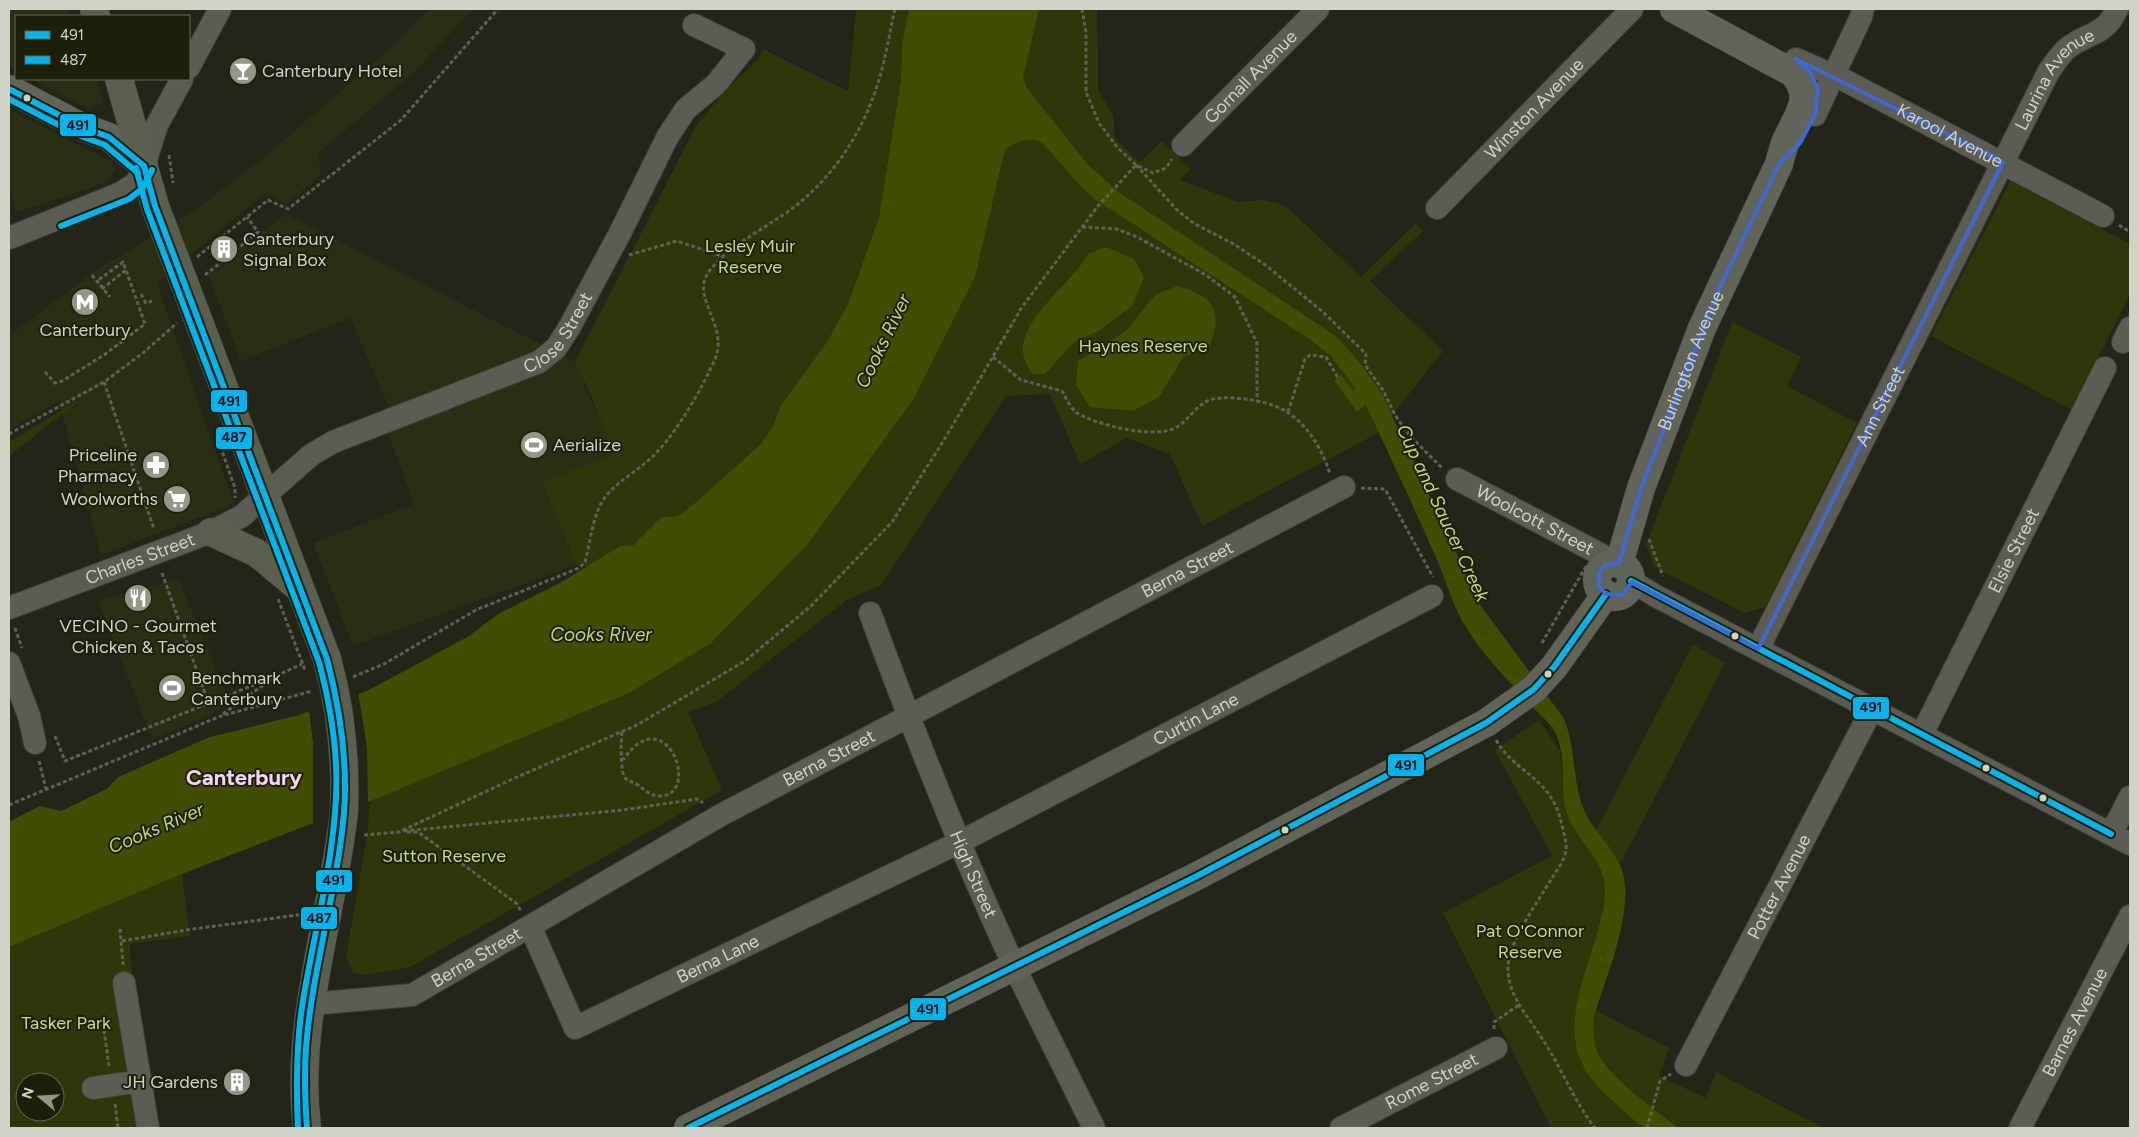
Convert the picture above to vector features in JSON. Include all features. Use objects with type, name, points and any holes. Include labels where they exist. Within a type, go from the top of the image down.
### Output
[{"type":"highway","points":[[119,80],[144,166],[165,197],[195,280],[264,498],[288,591],[315,661],[334,683],[344,750],[344,811],[341,838],[311,1004],[303,1070],[307,1128]]},
{"type":"highway","points":[[211,532],[257,554],[288,591]]},
{"type":"main road","name":"Karool Avenue","points":[[1674,9],[1793,73],[1816,80]]},
{"type":"main road","name":"Karool Avenue","points":[[1703,9],[1796,59],[1816,80]]},
{"type":"main road","name":"Burlington Avenue","points":[[1779,164],[1800,143],[1815,115],[1818,96],[1816,80]]},
{"type":"main road","name":"Burlington Avenue","points":[[1546,659],[1606,594],[1599,587],[1598,578],[1602,569],[1612,567],[1702,328],[1779,164],[1786,142],[1802,111],[1804,101],[1816,80]]},
{"type":"main road","points":[[9,89],[82,127],[109,137],[144,166]]},
{"type":"main road","points":[[688,1128],[724,1120],[1015,967],[1411,764],[1503,713],[1534,689],[1546,659]]},
{"type":"street","points":[[190,65],[220,9]]},
{"type":"street","name":"Gornall Avenue","points":[[1182,145],[1318,9]]},
{"type":"street","name":"Winston Avenue","points":[[1437,208],[1632,9]]},
{"type":"street","points":[[1796,59],[1820,59],[1830,52],[1852,9]]},
{"type":"street","name":"Burlington Avenue","points":[[1816,80],[1862,17],[1863,9]]},
{"type":"street","name":"Laurina Avenue","points":[[2004,162],[2049,71],[2069,47],[2105,28],[2112,20],[2117,9]]},
{"type":"street","name":"Close Street","points":[[264,498],[311,455],[333,442],[539,362],[556,348],[569,328],[620,233],[668,136],[686,109],[716,84],[744,49],[694,25]]},
{"type":"street","name":"Burlington Avenue","points":[[1816,80],[1829,66],[1830,52]]},
{"type":"street","points":[[9,238],[124,192],[136,184],[144,166],[157,125],[181,80]]},
{"type":"street","name":"Karool Avenue","points":[[1816,80],[2004,162],[2103,216]]},
{"type":"street","name":"Ann Street","points":[[1758,649],[2004,162]]},
{"type":"street","name":"Elsie Street","points":[[1922,734],[2106,368]]},
{"type":"street","name":"Woolcott Street","points":[[1457,480],[1600,554],[1612,567],[1758,649],[2121,839]]},
{"type":"street","name":"Berna Street","points":[[311,1004],[412,995],[721,815],[1339,489]]},
{"type":"street","name":"Charles Street","points":[[12,618],[211,532],[242,516],[264,498]]},
{"type":"street","name":"Curtin Lane","points":[[960,842],[1432,596]]},
{"type":"street","name":"High Street","points":[[870,613],[908,716],[960,842],[1015,967],[1094,1128]]},
{"type":"street","points":[[17,658],[27,713],[42,745]]},
{"type":"street","name":"Potter Avenue","points":[[1686,1065],[1872,709]]},
{"type":"street","points":[[2121,839],[2130,797]]},
{"type":"street","name":"Berna Lane","points":[[530,926],[576,1028],[960,842]]},
{"type":"street","name":"Barnes Avenue","points":[[2020,1128],[2130,916]]},
{"type":"street","points":[[124,983],[148,1128]]},
{"type":"street","name":"Rome Street","points":[[1341,1128],[1496,1048]]},
{"type":"street","points":[[93,1088],[140,1081]]},
{"type":"path","points":[[197,257],[268,200],[288,209],[401,120],[498,9]]},
{"type":"path","points":[[369,671],[476,610],[578,568],[585,562],[603,501],[613,488],[657,452],[694,399],[716,357],[719,340],[716,323],[703,289],[707,274],[722,256],[798,204],[828,176],[852,141],[870,109],[884,62],[894,9]]},
{"type":"path","points":[[1082,9],[1086,32],[1086,92],[1099,123],[1117,146],[1178,211],[1195,224],[1232,243],[1264,264],[1322,311],[1360,348],[1366,354],[1365,365],[1410,436],[1435,463],[1457,480]]},
{"type":"path","points":[[165,197],[167,145]]},
{"type":"path","points":[[1136,165],[1153,173],[1166,168],[1182,145]]},
{"type":"path","points":[[399,832],[517,777],[623,732],[746,661],[825,592],[892,522],[1022,307],[1098,206],[1136,165]]},
{"type":"path","points":[[195,280],[258,232],[247,217]]},
{"type":"path","points":[[1082,227],[1117,229],[1139,238],[1206,275],[1235,298],[1258,343],[1257,401]]},
{"type":"path","points":[[621,258],[677,241],[722,256]]},
{"type":"path","points":[[45,372],[55,383],[62,381],[145,324],[142,311],[123,262],[97,282]]},
{"type":"path","points":[[102,289],[126,270]]},
{"type":"path","points":[[92,275],[110,297]]},
{"type":"path","points":[[141,294],[146,302],[152,301],[142,311]]},
{"type":"path","points":[[9,434],[104,382],[144,352],[177,323]]},
{"type":"path","points":[[1288,412],[1305,359],[1310,355],[1326,358],[1338,378]]},
{"type":"path","points":[[993,356],[1020,380],[1062,391],[1075,412],[1101,424],[1154,432],[1177,427],[1189,414],[1211,399],[1236,398],[1257,401],[1288,412],[1318,446],[1339,489],[1385,489],[1436,582],[1432,596]]},
{"type":"path","points":[[104,382],[154,530]]},
{"type":"path","points":[[1646,531],[1663,576]]},
{"type":"path","points":[[1546,659],[1612,567]]},
{"type":"path","points":[[162,573],[208,702]]},
{"type":"path","points":[[42,745],[65,761],[208,702],[315,661],[288,591]]},
{"type":"path","points":[[12,618],[17,658]]},
{"type":"path","points":[[221,716],[276,676]]},
{"type":"path","points":[[9,804],[221,716],[299,696]]},
{"type":"path","points":[[623,732],[621,740],[623,760],[625,777],[652,795],[662,796],[670,793],[678,778],[679,766],[674,753],[661,742],[645,740],[636,744],[623,760]]},
{"type":"path","points":[[1496,741],[1502,750],[1548,790],[1561,820],[1566,850],[1560,864],[1516,940],[1508,968],[1510,985],[1519,1005],[1544,1040],[1580,1110],[1595,1128]]},
{"type":"path","points":[[42,745],[46,790]]},
{"type":"path","points":[[399,832],[424,827],[623,810],[697,799],[721,815]]},
{"type":"path","points":[[364,835],[418,832],[516,903],[530,926]]},
{"type":"path","points":[[122,941],[305,914]]},
{"type":"path","points":[[120,929],[124,983]]},
{"type":"path","points":[[1496,1048],[1494,1022],[1519,1005]]},
{"type":"path","points":[[1647,1127],[1660,1081],[1686,1065]]},
{"type":"highlighted area","points":[[1796,59],[2003,162],[1758,649],[1632,582],[1622,595],[1606,594],[1599,587],[1599,573],[1605,565],[1619,563],[1641,488],[1719,289],[1779,164],[1800,143],[1815,115],[1818,89],[1810,72]]},
{"type":"shaded area","points":[[9,9],[68,9],[71,15],[15,15],[15,69],[9,66]]},
{"type":"shaded area","points":[[429,9],[473,9],[408,78],[319,152],[320,175],[287,204],[265,193],[157,284],[234,504],[101,555],[59,401],[9,430],[9,336],[95,271],[191,213],[261,160],[393,46]]},
{"type":"shaded area","points":[[35,80],[95,80],[103,101],[89,109]]},
{"type":"shaded area","points":[[9,110],[112,162],[115,169],[107,182],[17,212],[9,187]]},
{"type":"shaded area","points":[[286,214],[575,362],[614,454],[542,482],[576,565],[353,646],[313,543],[414,504],[389,436],[389,407],[350,318],[241,361],[208,273]]},
{"type":"shaded area","points":[[178,579],[231,705],[152,740],[98,600]]},
{"type":"green space","name":"Lesley Muir Reserve","points":[[856,9],[909,9],[902,44],[901,79],[879,217],[848,304],[827,342],[781,405],[773,426],[761,444],[687,510],[675,517],[661,517],[632,546],[620,546],[588,567],[576,565],[542,482],[613,454],[590,393],[575,362],[696,126],[725,91],[759,58],[763,49],[848,91]]},
{"type":"green space","name":"Sutton Reserve","points":[[1039,9],[1097,9],[1098,90],[1113,115],[1115,138],[1140,162],[1162,141],[1190,169],[1180,180],[1238,202],[1264,200],[1285,205],[1361,277],[1416,223],[1423,231],[1370,281],[1443,351],[1378,433],[1202,526],[1170,454],[1127,438],[1080,464],[1050,394],[1006,396],[881,585],[847,600],[716,702],[688,712],[722,790],[410,967],[366,975],[353,973],[346,957],[367,835],[370,801],[629,693],[975,277]]},
{"type":"green space","points":[[2010,181],[2130,244],[2130,294],[2072,410],[1931,336]]},
{"type":"green space","points":[[1732,322],[1801,357],[1787,386],[1857,423],[1765,607],[1744,613],[1654,567],[1646,545]]},
{"type":"green space","points":[[85,396],[9,456],[9,442]]},
{"type":"green space","name":"Pat O'Connor Reserve","points":[[1693,644],[1725,663],[1623,859],[1606,878],[1607,911],[1579,1002],[1669,1048],[1659,1076],[1706,1098],[1716,1072],[1824,1128],[1551,1128],[1443,913],[1552,856],[1495,750],[1539,720],[1560,751],[1564,794],[1588,846]]},
{"type":"green space","name":"Tasker Park","points":[[182,874],[190,936],[129,944],[133,980],[137,1128],[9,1128],[9,947]]},
{"type":"water","name":"Cooks River","points":[[909,9],[1039,9],[1023,78],[1027,88],[1088,165],[1120,193],[1337,337],[1359,362],[1382,394],[1481,606],[1563,717],[1570,738],[1579,794],[1585,813],[1615,856],[1624,879],[1625,898],[1619,939],[1594,1016],[1594,1034],[1597,1051],[1602,1061],[1621,1082],[1678,1128],[1651,1129],[1644,1127],[1611,1099],[1593,1080],[1581,1061],[1576,1042],[1575,1022],[1583,979],[1602,913],[1605,891],[1600,867],[1570,821],[1567,813],[1563,792],[1561,749],[1558,739],[1547,722],[1489,659],[1464,624],[1455,607],[1438,562],[1366,405],[1357,412],[1334,380],[1341,375],[1353,391],[1356,389],[1330,355],[1311,340],[1095,199],[1084,190],[1042,142],[1032,140],[1018,142],[1005,150],[975,277],[913,400],[807,545],[711,643],[629,693],[383,796],[182,874],[9,947],[9,822],[40,806],[61,811],[107,789],[118,777],[210,737],[299,715],[369,690],[469,636],[498,614],[560,583],[620,546],[632,546],[661,517],[675,517],[687,510],[761,444],[773,426],[781,405],[827,342],[848,304],[879,217],[901,79],[902,44]]},
{"type":"water","points":[[1106,247],[1134,259],[1144,278],[1132,306],[1097,332],[1075,341],[1045,374],[1033,374],[1024,358],[1024,342],[1030,326],[1080,267],[1088,254]]},
{"type":"water","points":[[1177,286],[1200,295],[1213,307],[1216,324],[1209,347],[1183,357],[1159,397],[1133,411],[1090,407],[1076,385],[1078,361],[1126,331],[1155,295]]},
{"type":"pier","points":[[358,691],[367,748],[368,805],[313,826],[313,743],[309,709]]},
{"type":"transit line","name":"491","points":[[9,89],[82,127],[109,137],[144,166]]},
{"type":"transit line","name":"487","points":[[9,99],[78,135],[105,145],[138,173]]},
{"type":"transit line","name":"491","points":[[144,166],[155,206],[327,659],[336,697],[344,755],[344,813],[341,843],[309,1018],[305,1068],[307,1128]]},
{"type":"transit line","name":"487","points":[[136,168],[147,209],[319,662],[328,699],[336,755],[335,812],[325,886],[300,1022],[297,1068],[298,1128]]},
{"type":"transit line","name":"487","points":[[61,226],[129,199],[142,189],[152,170]]},
{"type":"transit line","name":"491","points":[[1631,581],[2111,834]]},
{"type":"transit line","name":"491","points":[[688,1128],[1197,876],[1486,723],[1534,689],[1554,667],[1606,594]]},
{"type":"place","name":"Canterbury Hotel","points":[[243,71]]},
{"type":"place","name":"Canterbury Signal Box","points":[[224,249]]},
{"type":"place","name":"Canterbury","points":[[85,302]]},
{"type":"place","name":"Aerialize","points":[[534,445]]},
{"type":"place","name":"Priceline Pharmacy","points":[[156,465]]},
{"type":"place","name":"Woolworths","points":[[177,499]]},
{"type":"place","name":"VECINO - Gourmet Chicken & Tacos","points":[[138,598]]},
{"type":"place","name":"Benchmark Canterbury","points":[[172,688]]},
{"type":"place","name":"JH Gardens","points":[[237,1082]]},
{"type":"district","name":"Canterbury","points":[[244,777]]},
{"type":"park label","name":"Haynes Reserve","points":[[1143,346]]},
{"type":"water label","name":"Cup and Saucer Creek","points":[[1443,513]]}]
